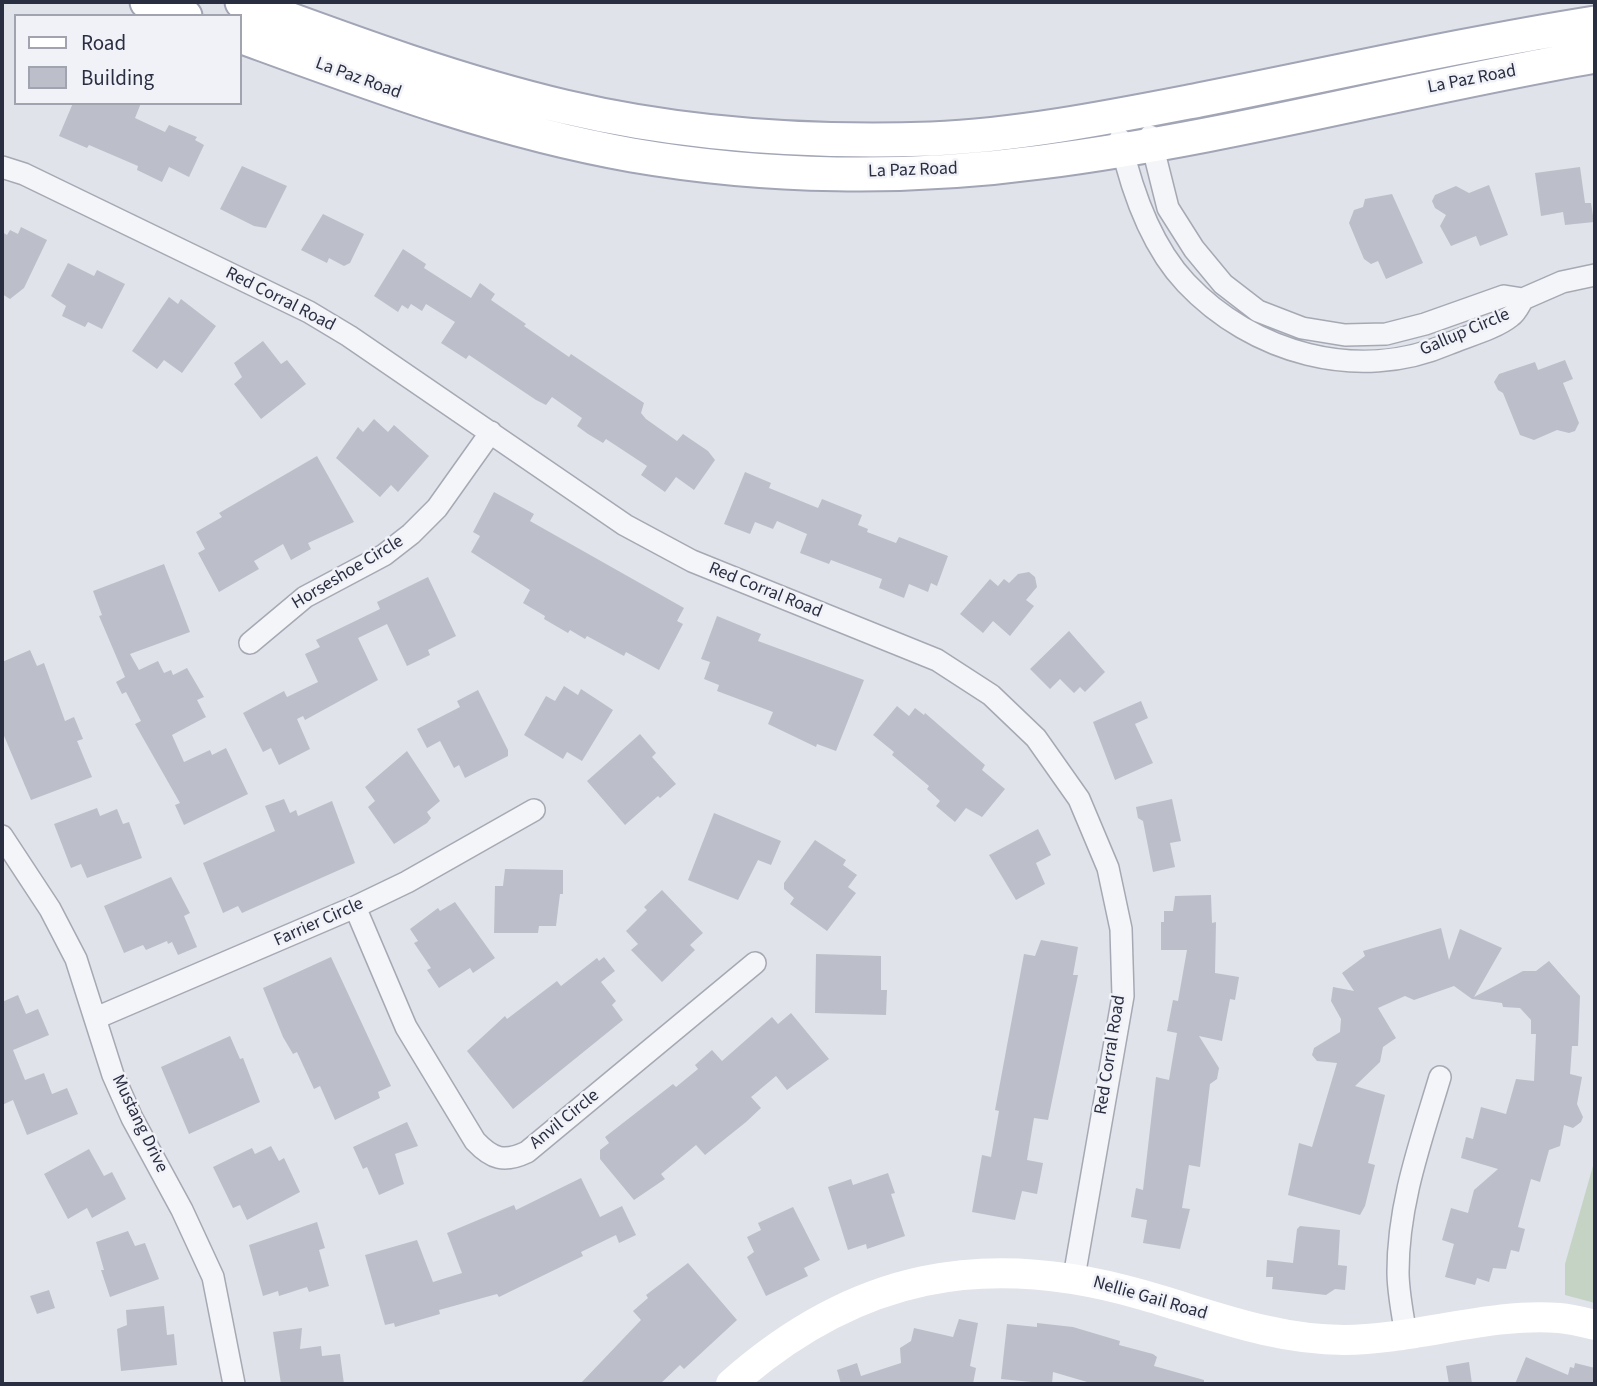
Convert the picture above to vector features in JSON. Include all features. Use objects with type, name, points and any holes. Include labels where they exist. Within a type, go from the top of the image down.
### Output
[{"type":"main road","points":[[147,2],[180,14]]},
{"type":"main road","name":"La Paz Road","points":[[242,2],[406,62],[568,108],[706,131],[776,137],[933,139],[1011,132],[1130,113],[1595,23]]},
{"type":"main road","name":"La Paz Road","points":[[242,37],[401,94],[484,121],[558,140],[675,161],[791,172],[872,173],[1040,163],[1137,147],[1595,57]]},
{"type":"street","name":"Gallup Circle","points":[[1130,113],[1146,219],[1163,251],[1185,282],[1254,337],[1298,353],[1340,361],[1388,360],[1434,350],[1512,316],[1523,299]]},
{"type":"street","name":"Gallup Circle","points":[[1130,113],[1137,147],[1168,208],[1194,249],[1223,284],[1258,312],[1302,328],[1345,335],[1386,334],[1425,324],[1504,296],[1523,299],[1562,282],[1595,275]]},
{"type":"street","name":"Red Corral Road","points":[[2,167],[24,174],[309,312],[625,524],[692,561],[937,660],[991,695],[1036,738],[1079,799],[1108,868],[1121,929],[1123,996],[1074,1277]]},
{"type":"street","name":"Horseshoe Circle","points":[[250,643],[305,597],[384,555],[411,534],[436,508],[491,432]]},
{"type":"street","name":"Farrier Circle","points":[[96,1018],[355,907],[407,882],[534,810]]},
{"type":"street","name":"Mustang Drive","points":[[2,836],[50,909],[76,959],[113,1075],[213,1277],[234,1384]]},
{"type":"street","name":"Anvil Circle","points":[[355,907],[406,1027],[475,1141],[488,1155],[500,1159],[527,1152],[755,963]]},
{"type":"street","points":[[1406,1336],[1398,1275],[1400,1229],[1407,1188],[1440,1077]]},
{"type":"street","name":"Nellie Gail Road","points":[[731,1384],[762,1356],[805,1327],[848,1305],[895,1287],[956,1275],[1012,1271],[1074,1277],[1144,1295],[1232,1324],[1289,1336],[1343,1340],[1406,1336],[1516,1319],[1558,1317],[1595,1325]]},
{"type":"green space","points":[[1595,1159],[1595,1303],[1565,1295],[1565,1264]]},
{"type":"building","points":[[72,105],[140,105],[135,118],[165,132],[169,125],[197,137],[195,140],[204,145],[189,177],[169,167],[162,182],[137,170],[138,166],[89,145],[87,148],[59,136]]},
{"type":"building","points":[[242,166],[287,186],[266,228],[254,226],[220,209]]},
{"type":"building","points":[[1580,167],[1585,203],[1591,203],[1594,222],[1565,225],[1563,212],[1541,216],[1535,173]]},
{"type":"building","points":[[1489,185],[1508,235],[1480,246],[1476,236],[1451,246],[1440,226],[1446,215],[1435,208],[1432,201],[1435,195],[1456,186],[1469,193]]},
{"type":"building","points":[[1392,194],[1423,263],[1386,279],[1378,261],[1371,264],[1364,259],[1349,223],[1354,210],[1363,207],[1365,199]]},
{"type":"building","points":[[323,214],[364,234],[350,263],[344,266],[329,258],[327,263],[301,250]]},
{"type":"building","points":[[21,227],[47,240],[24,288],[10,299],[2,294],[2,232],[7,235],[10,230],[18,234]]},
{"type":"building","points":[[403,249],[426,264],[424,268],[471,298],[480,283],[495,294],[491,300],[526,324],[524,326],[644,403],[641,413],[646,419],[677,441],[683,434],[708,451],[715,460],[694,490],[676,477],[665,492],[641,475],[647,466],[606,439],[603,443],[588,434],[577,426],[582,418],[552,397],[546,405],[469,355],[466,359],[441,343],[455,322],[426,304],[422,311],[411,304],[408,309],[402,305],[398,312],[374,296]]},
{"type":"building","points":[[68,263],[94,276],[97,270],[125,284],[102,329],[88,322],[85,327],[62,316],[66,306],[51,296]]},
{"type":"building","points":[[169,297],[178,304],[181,299],[216,326],[182,373],[164,360],[157,369],[132,351]]},
{"type":"building","points":[[263,341],[281,364],[287,360],[306,384],[261,419],[234,384],[242,377],[234,363]]},
{"type":"building","points":[[1565,360],[1573,379],[1563,383],[1579,423],[1575,431],[1569,433],[1557,430],[1534,440],[1520,435],[1503,393],[1494,382],[1499,374],[1535,362],[1538,370]]},
{"type":"building","points":[[374,419],[388,432],[394,425],[429,456],[398,492],[391,485],[380,497],[336,458],[358,427],[363,432]]},
{"type":"building","points":[[317,456],[354,522],[308,543],[311,549],[291,560],[283,544],[254,561],[259,569],[219,592],[198,553],[205,549],[196,532],[222,517],[219,513]]},
{"type":"building","points":[[745,472],[771,483],[769,488],[818,508],[822,499],[862,515],[858,525],[868,529],[867,532],[896,543],[899,537],[948,556],[937,586],[931,583],[928,592],[909,584],[904,598],[879,588],[882,579],[831,560],[829,564],[800,553],[807,534],[777,521],[773,529],[755,522],[750,534],[724,524]]},
{"type":"building","points":[[494,492],[534,514],[530,521],[684,608],[677,621],[683,624],[659,670],[626,652],[624,656],[587,636],[585,639],[570,630],[568,633],[544,619],[545,616],[523,603],[530,590],[471,552],[480,536],[473,532]]},
{"type":"building","points":[[164,564],[190,632],[130,654],[139,670],[158,661],[164,673],[171,670],[173,675],[187,668],[204,697],[197,700],[206,717],[172,735],[184,762],[210,750],[212,755],[226,748],[248,794],[184,825],[175,805],[180,803],[135,724],[141,721],[126,692],[122,694],[116,682],[125,677],[99,616],[102,615],[93,591]]},
{"type":"building","points":[[1029,572],[1035,577],[1037,587],[1026,600],[1034,606],[1010,636],[993,621],[983,633],[960,614],[990,579],[998,586],[1004,579],[1009,583],[1018,574]]},
{"type":"building","points":[[428,577],[456,636],[428,650],[430,655],[407,666],[387,624],[358,638],[378,680],[305,720],[303,716],[297,719],[310,749],[279,765],[271,748],[263,752],[243,713],[284,691],[287,697],[318,682],[305,654],[320,647],[316,640],[380,609],[377,602]]},
{"type":"building","points":[[717,616],[761,634],[758,641],[864,680],[836,751],[817,744],[816,747],[768,724],[773,712],[717,691],[719,685],[704,679],[710,662],[701,659]]},
{"type":"building","points":[[1069,631],[1105,672],[1085,692],[1080,687],[1074,693],[1060,679],[1050,689],[1030,669]]},
{"type":"building","points":[[30,650],[37,666],[44,663],[65,721],[74,717],[83,739],[77,741],[92,777],[31,800],[2,731],[2,662]]},
{"type":"building","points":[[564,686],[578,695],[581,689],[613,710],[582,761],[567,752],[563,759],[524,735],[546,696],[555,701]]},
{"type":"building","points":[[478,690],[508,750],[508,756],[465,778],[459,765],[454,768],[440,741],[427,748],[417,729],[460,707],[457,701]]},
{"type":"building","points":[[1141,701],[1148,718],[1135,724],[1153,763],[1115,780],[1093,722]]},
{"type":"building","points":[[897,706],[909,716],[915,708],[924,715],[925,713],[985,765],[982,770],[1005,789],[982,817],[966,808],[955,822],[936,806],[940,801],[927,789],[929,786],[873,735]]},
{"type":"building","points":[[640,734],[656,753],[652,757],[676,784],[625,825],[587,781]]},
{"type":"building","points":[[407,751],[440,801],[427,812],[431,818],[427,823],[394,844],[368,807],[375,801],[365,787]]},
{"type":"building","points":[[284,799],[290,813],[296,810],[298,816],[332,801],[355,863],[242,913],[238,906],[223,913],[203,863],[275,831],[265,806]]},
{"type":"building","points":[[1172,799],[1181,841],[1170,843],[1175,867],[1153,872],[1143,821],[1138,818],[1136,807]]},
{"type":"building","points":[[97,808],[100,816],[117,809],[123,824],[129,822],[142,858],[87,878],[81,864],[71,868],[54,824]]},
{"type":"building","points":[[714,813],[781,841],[771,865],[758,860],[738,900],[688,880]]},
{"type":"building","points":[[1038,829],[1051,855],[1036,863],[1045,884],[1016,900],[989,855]]},
{"type":"building","points":[[815,840],[846,860],[843,865],[857,875],[848,887],[856,893],[827,931],[790,904],[794,898],[784,889],[784,883]]},
{"type":"building","points":[[505,869],[563,870],[563,894],[560,894],[556,926],[539,926],[538,933],[494,933],[495,886],[503,886]]},
{"type":"building","points":[[171,877],[190,913],[184,916],[197,947],[178,955],[172,942],[168,944],[167,941],[146,950],[143,945],[124,953],[104,906]]},
{"type":"building","points":[[662,890],[703,933],[690,945],[695,950],[662,982],[631,950],[638,944],[626,931],[647,910],[644,907]]},
{"type":"building","points":[[1211,895],[1212,923],[1216,922],[1215,973],[1239,977],[1235,1000],[1230,999],[1222,1041],[1199,1036],[1219,1068],[1217,1079],[1210,1084],[1200,1167],[1189,1165],[1182,1208],[1190,1209],[1180,1249],[1143,1243],[1147,1220],[1131,1217],[1136,1188],[1143,1190],[1156,1077],[1169,1080],[1177,1033],[1167,1031],[1173,1000],[1178,1001],[1187,950],[1161,950],[1161,922],[1164,922],[1164,911],[1173,911],[1175,896]]},
{"type":"building","points":[[455,902],[495,958],[473,973],[470,968],[439,988],[427,970],[431,968],[414,943],[418,941],[410,929],[438,908],[440,911]]},
{"type":"building","points":[[1441,928],[1449,960],[1460,929],[1502,948],[1474,997],[1523,971],[1536,971],[1549,961],[1580,996],[1578,1046],[1572,1046],[1570,1074],[1582,1077],[1577,1104],[1583,1117],[1573,1128],[1564,1125],[1560,1146],[1549,1150],[1540,1182],[1531,1179],[1518,1227],[1525,1229],[1519,1252],[1511,1250],[1506,1269],[1493,1268],[1489,1282],[1477,1278],[1475,1285],[1445,1277],[1454,1244],[1442,1240],[1451,1208],[1468,1213],[1474,1190],[1498,1169],[1461,1158],[1466,1137],[1473,1139],[1481,1107],[1506,1114],[1516,1079],[1534,1081],[1536,1034],[1531,1034],[1531,1020],[1520,1008],[1503,1007],[1502,1003],[1472,999],[1454,986],[1414,1000],[1405,996],[1378,1008],[1396,1038],[1383,1047],[1380,1062],[1355,1086],[1385,1095],[1368,1163],[1375,1165],[1365,1206],[1360,1215],[1288,1195],[1299,1143],[1312,1147],[1337,1063],[1317,1061],[1312,1055],[1314,1048],[1340,1032],[1341,1019],[1331,1001],[1333,987],[1354,991],[1342,973],[1365,956],[1363,951]]},
{"type":"building","points":[[1041,940],[1078,947],[1073,975],[1078,975],[1048,1120],[1034,1118],[1027,1160],[1043,1163],[1037,1194],[1022,1191],[1015,1220],[972,1212],[982,1155],[991,1157],[999,1111],[995,1110],[1024,954],[1035,956]]},
{"type":"building","points":[[816,954],[881,956],[881,990],[887,990],[886,1015],[815,1013]]},
{"type":"building","points":[[331,957],[391,1086],[378,1092],[380,1098],[335,1120],[320,1086],[314,1089],[297,1052],[293,1054],[283,1037],[263,988]]},
{"type":"building","points":[[604,957],[615,971],[601,982],[616,1001],[612,1005],[623,1020],[513,1109],[467,1051],[505,1016],[507,1019],[557,981],[561,986],[597,958],[599,961]]},
{"type":"building","points":[[18,995],[26,1014],[38,1009],[49,1035],[13,1050],[25,1080],[44,1073],[52,1094],[67,1088],[78,1114],[27,1135],[13,1100],[2,1105],[2,1002]]},
{"type":"building","points":[[791,1013],[829,1059],[787,1090],[776,1076],[751,1097],[761,1108],[746,1122],[705,1155],[696,1145],[661,1174],[665,1179],[634,1200],[600,1159],[600,1150],[609,1143],[605,1137],[673,1084],[676,1087],[698,1069],[695,1065],[712,1050],[722,1061],[772,1017],[778,1024]]},
{"type":"building","points":[[230,1036],[240,1059],[243,1058],[260,1102],[189,1134],[161,1067]]},
{"type":"building","points":[[407,1122],[418,1146],[395,1154],[404,1184],[379,1195],[367,1167],[363,1169],[353,1147]]},
{"type":"building","points":[[271,1146],[279,1161],[284,1158],[300,1192],[247,1220],[240,1205],[233,1208],[213,1167],[252,1148],[255,1154]]},
{"type":"building","points":[[89,1149],[104,1176],[112,1172],[126,1199],[92,1218],[87,1208],[68,1219],[44,1174]]},
{"type":"building","points":[[888,1173],[895,1193],[891,1194],[905,1236],[867,1249],[866,1244],[848,1250],[828,1187],[851,1179],[853,1185]]},
{"type":"building","points":[[581,1178],[600,1217],[622,1206],[636,1235],[619,1243],[616,1235],[581,1252],[583,1256],[499,1297],[497,1294],[439,1310],[440,1314],[395,1327],[394,1323],[385,1325],[365,1255],[417,1240],[433,1282],[462,1273],[447,1233],[514,1205],[516,1210]]},
{"type":"building","points":[[793,1207],[820,1260],[804,1268],[808,1276],[766,1296],[747,1257],[754,1252],[747,1237],[761,1230],[758,1223]]},
{"type":"building","points":[[317,1222],[325,1248],[319,1250],[329,1286],[309,1292],[307,1287],[279,1296],[278,1291],[263,1296],[249,1245]]},
{"type":"building","points":[[1300,1226],[1340,1230],[1338,1265],[1347,1266],[1345,1290],[1335,1289],[1326,1295],[1272,1289],[1273,1277],[1266,1277],[1267,1260],[1293,1263],[1297,1229]]},
{"type":"building","points":[[128,1231],[135,1246],[145,1243],[159,1279],[110,1297],[96,1242]]},
{"type":"building","points":[[688,1263],[737,1320],[684,1369],[680,1365],[660,1384],[580,1384],[641,1320],[633,1311],[648,1298],[646,1295]]},
{"type":"building","points":[[49,1290],[55,1308],[37,1314],[30,1296]]},
{"type":"building","points":[[164,1306],[167,1335],[174,1334],[177,1365],[121,1371],[117,1329],[127,1325],[126,1310]]},
{"type":"building","points":[[959,1319],[978,1323],[970,1366],[976,1368],[973,1384],[841,1384],[837,1370],[857,1363],[861,1376],[901,1363],[900,1348],[911,1341],[914,1328],[953,1337]]},
{"type":"building","points":[[1037,1323],[1073,1327],[1120,1341],[1119,1345],[1153,1354],[1157,1357],[1154,1366],[1204,1380],[1204,1384],[1094,1384],[1053,1372],[1052,1384],[1001,1379],[1007,1324],[1037,1327]]},
{"type":"building","points":[[302,1328],[300,1349],[321,1346],[322,1356],[340,1354],[344,1384],[281,1384],[273,1332]]},
{"type":"building","points":[[1526,1357],[1568,1375],[1570,1367],[1574,1368],[1575,1363],[1595,1368],[1595,1384],[1515,1384]]},
{"type":"building","points":[[1469,1362],[1472,1384],[1449,1384],[1446,1366]]}]
